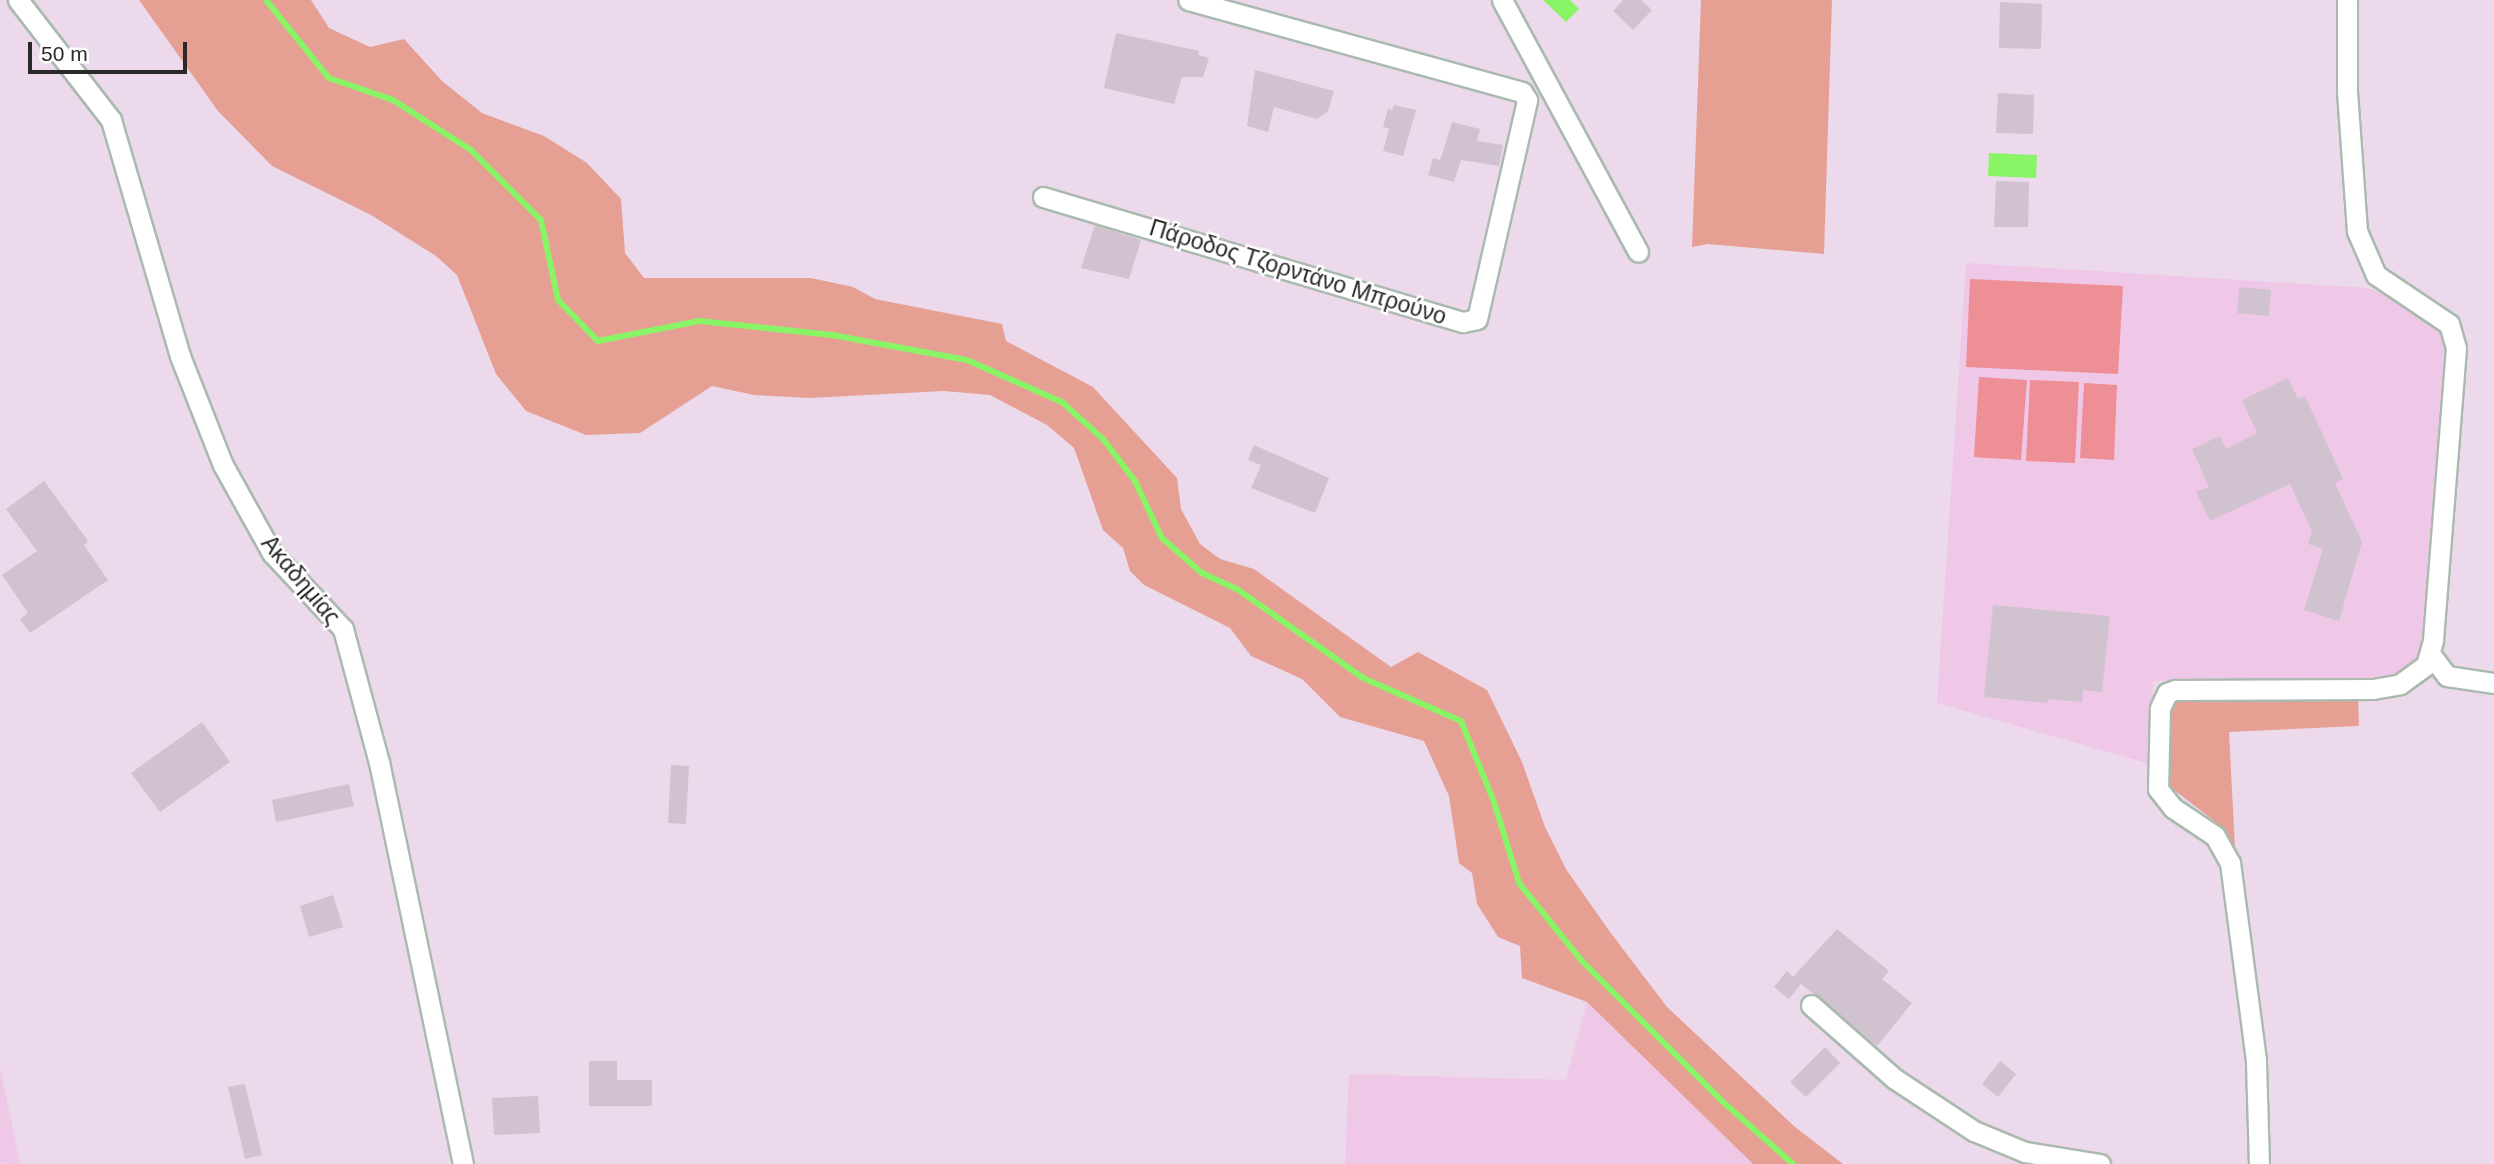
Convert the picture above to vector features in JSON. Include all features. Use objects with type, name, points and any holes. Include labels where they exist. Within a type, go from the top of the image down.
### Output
[{"type":"street","name":"Ακαδημίας","points":[[18,0],[111,120],[180,356],[223,465],[272,553],[343,629],[379,762],[463,1164]]},
{"type":"street","name":"Πάροδος Τζορντάνο Μπρούνο","points":[[1043,197],[1463,322],[1477,319],[1527,100],[1522,92],[1188,0]]},
{"type":"street","points":[[1502,0],[1638,252]]},
{"type":"street","points":[[2259,1164],[2256,1060],[2230,863],[2215,836],[2173,808],[2158,789],[2163,699],[2183,690],[2373,689],[2400,684],[2415,676],[2431,654],[2456,337],[2435,312],[2376,275],[2357,231],[2347,90],[2347,0]]},
{"type":"street","points":[[2431,654],[2447,676],[2494,683]]},
{"type":"street","points":[[1811,1005],[1895,1079],[1974,1131],[2025,1152],[2100,1164]]},
{"type":"shaded area","points":[[139,0],[311,0],[329,28],[370,47],[404,39],[442,81],[482,113],[544,136],[587,163],[621,199],[625,253],[644,278],[811,278],[853,287],[875,299],[1002,324],[1006,341],[1093,387],[1177,478],[1181,509],[1200,544],[1220,559],[1254,569],[1391,667],[1418,652],[1487,690],[1522,762],[1545,827],[1566,869],[1610,932],[1667,1007],[1795,1127],[1843,1164],[1753,1164],[1587,1002],[1522,978],[1520,946],[1498,937],[1477,904],[1472,873],[1459,863],[1449,796],[1424,741],[1340,717],[1302,679],[1251,656],[1230,628],[1144,585],[1130,571],[1123,548],[1103,530],[1074,448],[1047,425],[990,395],[944,391],[809,398],[754,395],[712,386],[640,433],[586,435],[526,411],[496,374],[457,275],[436,256],[371,215],[272,166],[218,111]]},
{"type":"shaded area","points":[[1543,0],[1570,0],[1579,9],[1566,22]]},
{"type":"shaded area","points":[[1701,0],[1832,0],[1824,254],[1708,244],[1692,247]]},
{"type":"shaded area","points":[[1989,153],[2037,155],[2036,178],[1988,176]]},
{"type":"shaded area","points":[[1966,263],[2369,288],[2419,310],[2452,339],[2425,650],[2419,663],[2406,673],[2380,680],[2153,681],[2150,764],[1937,703]]},
{"type":"shaded area","points":[[1970,279],[2123,286],[2118,374],[1966,367]]},
{"type":"shaded area","points":[[1979,377],[2027,380],[2021,460],[1974,457]]},
{"type":"shaded area","points":[[2030,380],[2079,382],[2075,463],[2026,461]]},
{"type":"shaded area","points":[[2084,383],[2117,385],[2114,460],[2080,458]]},
{"type":"shaded area","points":[[2183,696],[2358,699],[2359,726],[2229,732],[2235,849],[2226,830],[2165,783],[2168,708]]},
{"type":"shaded area","points":[[1587,1002],[1753,1164],[1345,1164],[1349,1074],[1566,1080]]},
{"type":"shaded area","points":[[0,1067],[20,1164],[0,1163]]},
{"type":"building","points":[[1623,0],[1641,0],[1652,10],[1633,30],[1613,11]]},
{"type":"building","points":[[2000,2],[2042,4],[2041,49],[1999,48]]},
{"type":"building","points":[[1116,33],[1199,51],[1198,55],[1209,58],[1203,77],[1182,77],[1174,104],[1104,88]]},
{"type":"building","points":[[1255,70],[1334,91],[1328,111],[1317,119],[1274,107],[1268,132],[1247,126]]},
{"type":"building","points":[[1998,93],[2034,95],[2033,134],[1996,133]]},
{"type":"building","points":[[1394,105],[1416,110],[1403,156],[1383,151],[1389,129],[1383,127],[1388,109],[1392,110]]},
{"type":"building","points":[[1452,122],[1480,129],[1477,141],[1503,145],[1499,166],[1461,160],[1454,182],[1428,175],[1433,158],[1440,160]]},
{"type":"building","points":[[1996,181],[2029,182],[2028,227],[1994,227]]},
{"type":"building","points":[[1095,225],[1141,240],[1129,279],[1081,268]]},
{"type":"building","points":[[2239,287],[2271,290],[2269,316],[2237,313]]},
{"type":"building","points":[[2288,378],[2298,399],[2305,396],[2343,479],[2335,483],[2362,542],[2339,621],[2304,610],[2323,549],[2308,544],[2312,531],[2290,484],[2210,521],[2196,492],[2209,487],[2192,449],[2220,436],[2226,449],[2257,433],[2242,400]]},
{"type":"building","points":[[1254,445],[1329,478],[1315,513],[1251,488],[1261,465],[1248,460]]},
{"type":"building","points":[[44,481],[88,541],[84,545],[108,580],[30,633],[20,619],[28,613],[2,575],[37,551],[6,509]]},
{"type":"building","points":[[1993,605],[2110,616],[2102,692],[2083,690],[2082,702],[2048,699],[2048,703],[1984,697]]},
{"type":"building","points":[[202,722],[230,762],[160,812],[131,773]]},
{"type":"building","points":[[671,765],[689,766],[686,824],[668,823]]},
{"type":"building","points":[[349,784],[354,806],[276,822],[272,800]]},
{"type":"building","points":[[333,895],[343,927],[309,937],[300,906]]},
{"type":"building","points":[[1837,929],[1889,971],[1882,979],[1912,1003],[1877,1046],[1801,984],[1789,999],[1774,987],[1787,971],[1793,977]]},
{"type":"building","points":[[1825,1047],[1840,1063],[1806,1097],[1790,1082]]},
{"type":"building","points":[[589,1061],[617,1061],[617,1080],[652,1080],[652,1106],[589,1106]]},
{"type":"building","points":[[2000,1061],[2016,1074],[1998,1097],[1982,1084]]},
{"type":"building","points":[[245,1084],[262,1155],[245,1159],[228,1087]]},
{"type":"building","points":[[538,1096],[540,1133],[494,1135],[492,1098]]},
{"type":"waterway","points":[[266,0],[329,78],[393,100],[471,150],[541,220],[558,300],[598,341],[699,321],[832,335],[967,360],[1062,402],[1103,439],[1135,481],[1162,538],[1202,573],[1237,589],[1363,678],[1461,721],[1494,802],[1519,883],[1582,961],[1723,1102],[1793,1164]]}]
